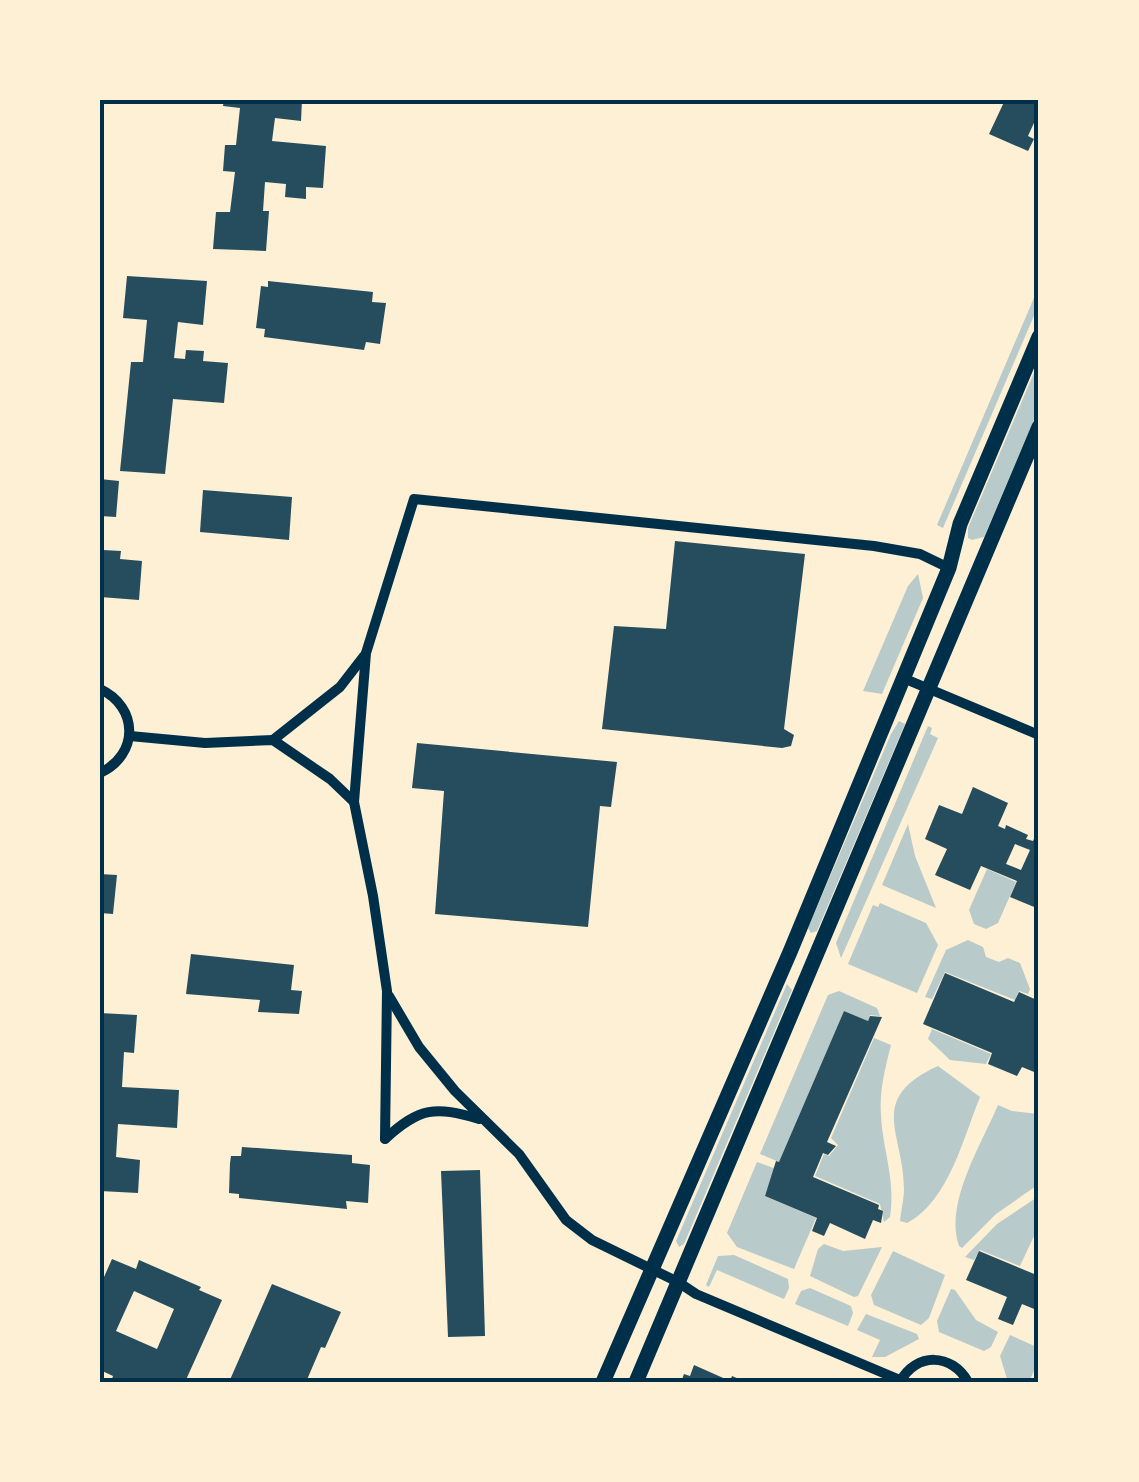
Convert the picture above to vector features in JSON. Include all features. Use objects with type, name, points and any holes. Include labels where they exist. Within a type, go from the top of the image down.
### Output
[{"type":"street","points":[[603,1382],[790,952],[949,568],[960,524],[1039,337]]},
{"type":"street","points":[[636,1382],[1039,427]]},
{"type":"street","points":[[483,1120],[436,1109],[412,1118],[385,1139],[386,991],[373,896],[354,802],[366,653],[414,499],[874,546],[920,554],[949,568]]},
{"type":"street","points":[[130,736],[205,743],[274,740],[340,687],[366,653]]},
{"type":"street","points":[[903,678],[1039,736]]},
{"type":"street","points":[[100,689],[116,698],[124,709],[130,736],[117,764],[100,773]]},
{"type":"street","points":[[274,740],[330,779],[354,802]]},
{"type":"street","points":[[386,991],[420,1047],[483,1120],[520,1154],[566,1220],[592,1240],[696,1294],[900,1381],[911,1367],[934,1359],[957,1368],[968,1382]]},
{"type":"shaded area","points":[[1039,286],[1039,304],[943,528],[937,525]]},
{"type":"shaded area","points":[[1039,361],[1039,408],[984,537],[972,540],[968,538],[968,528]]},
{"type":"shaded area","points":[[918,574],[923,598],[882,694],[863,691],[908,586]]},
{"type":"shaded area","points":[[899,721],[905,724],[817,931],[811,933],[808,928]]},
{"type":"shaded area","points":[[928,726],[932,728],[930,734],[938,738],[841,958],[836,943]]},
{"type":"shaded area","points":[[908,824],[915,856],[936,908],[882,885]]},
{"type":"shaded area","points":[[987,869],[1016,882],[998,923],[986,929],[974,924],[969,910]]},
{"type":"shaded area","points":[[880,903],[926,923],[938,945],[917,993],[848,964],[873,905],[878,907]]},
{"type":"shaded area","points":[[968,940],[983,947],[986,957],[1020,963],[1030,989],[1028,994],[1019,991],[1015,1000],[945,972],[932,999],[925,997],[946,950]]},
{"type":"shaded area","points":[[787,984],[792,990],[684,1244],[679,1247],[676,1241]]},
{"type":"shaded area","points":[[839,991],[877,1008],[880,1016],[870,1015],[868,1021],[844,1011],[779,1162],[760,1154],[828,995]]},
{"type":"shaded area","points":[[932,1029],[991,1054],[986,1064],[950,1060],[928,1039]]},
{"type":"shaded area","points":[[874,1038],[891,1045],[881,1098],[891,1191],[890,1217],[884,1222],[880,1204],[815,1176],[824,1154],[829,1156],[838,1145],[831,1138]]},
{"type":"shaded area","points":[[938,1066],[980,1097],[944,1184],[934,1200],[907,1223],[900,1221],[904,1189],[894,1118],[896,1104],[902,1091],[916,1078]]},
{"type":"shaded area","points":[[998,1105],[1039,1114],[1039,1184],[996,1214],[962,1248],[956,1230],[960,1193]]},
{"type":"shaded area","points":[[757,1162],[776,1169],[765,1196],[816,1218],[794,1269],[737,1247],[727,1233]]},
{"type":"shaded area","points":[[1039,1196],[1039,1237],[1034,1236],[1020,1266],[980,1250],[974,1260],[965,1257],[997,1224]]},
{"type":"shaded area","points":[[824,1244],[843,1251],[882,1247],[858,1296],[810,1276],[818,1249]]},
{"type":"shaded area","points":[[893,1251],[945,1275],[929,1318],[921,1325],[874,1305],[871,1295]]},
{"type":"shaded area","points":[[734,1255],[788,1279],[784,1299],[717,1270],[709,1287],[706,1285],[718,1256]]},
{"type":"shaded area","points":[[810,1288],[851,1306],[853,1313],[848,1326],[795,1304],[801,1291]]},
{"type":"shaded area","points":[[951,1289],[976,1320],[998,1332],[991,1347],[984,1351],[939,1332],[937,1321]]},
{"type":"shaded area","points":[[866,1314],[917,1334],[919,1339],[885,1357],[872,1357],[880,1340],[857,1330]]},
{"type":"shaded area","points":[[1010,1335],[1039,1348],[1039,1359],[1029,1382],[1008,1382],[1000,1356]]},
{"type":"building","points":[[224,100],[302,100],[301,121],[275,118],[272,141],[326,146],[323,188],[306,187],[306,199],[285,197],[286,184],[265,182],[263,211],[269,211],[266,251],[213,249],[216,212],[230,212],[235,172],[223,171],[225,145],[236,145],[240,108],[223,106]]},
{"type":"building","points":[[1005,100],[1039,100],[1039,112],[1028,136],[1034,139],[1028,151],[989,134]]},
{"type":"building","points":[[127,276],[207,281],[203,325],[178,322],[174,358],[185,359],[186,350],[204,351],[203,361],[228,363],[224,403],[173,399],[165,474],[120,471],[131,362],[143,362],[147,320],[123,318]]},
{"type":"building","points":[[268,281],[373,292],[372,302],[386,303],[380,344],[366,342],[364,350],[264,337],[265,329],[256,328],[261,286],[268,287]]},
{"type":"building","points":[[100,479],[119,481],[116,517],[100,516]]},
{"type":"building","points":[[203,490],[292,497],[289,540],[200,532]]},
{"type":"building","points":[[675,541],[805,554],[784,729],[794,735],[791,746],[602,729],[614,626],[666,629]]},
{"type":"building","points":[[103,550],[121,551],[120,559],[142,561],[139,600],[100,597]]},
{"type":"building","points":[[417,743],[617,762],[611,807],[600,806],[588,927],[435,914],[444,791],[412,788]]},
{"type":"building","points":[[973,787],[1008,803],[998,826],[1005,829],[1006,825],[1033,841],[1039,828],[1039,909],[1010,897],[1017,881],[981,866],[970,890],[935,875],[947,849],[925,839],[939,805],[962,814]],"holes":[[[1015,844],[1030,850],[1021,870],[1006,864]]]},
{"type":"building","points":[[100,874],[117,875],[113,914],[100,913]]},
{"type":"building","points":[[191,954],[294,965],[291,990],[302,991],[299,1014],[258,1012],[260,1000],[186,994]]},
{"type":"building","points":[[945,973],[1014,1002],[1019,992],[1039,1001],[1039,1074],[1022,1067],[1017,1076],[988,1064],[992,1053],[923,1024]]},
{"type":"building","points":[[844,1011],[868,1021],[870,1016],[882,1017],[827,1142],[836,1146],[828,1155],[823,1153],[813,1177],[879,1205],[878,1209],[883,1211],[881,1223],[873,1220],[865,1239],[830,1223],[824,1236],[812,1231],[817,1218],[765,1196],[776,1161],[779,1162]]},
{"type":"building","points":[[100,1013],[137,1015],[134,1053],[124,1052],[122,1087],[179,1090],[177,1128],[118,1124],[116,1157],[140,1160],[138,1193],[100,1191]]},
{"type":"building","points":[[242,1147],[352,1155],[352,1163],[370,1165],[368,1203],[346,1201],[347,1209],[239,1198],[239,1194],[229,1193],[230,1163],[231,1156],[241,1156]]},
{"type":"building","points":[[480,1170],[485,1336],[448,1337],[441,1171]]},
{"type":"building","points":[[979,1251],[1039,1276],[1039,1311],[1022,1304],[1013,1325],[998,1319],[1007,1297],[966,1280]]},
{"type":"building","points":[[112,1259],[136,1269],[139,1260],[222,1300],[185,1382],[111,1382],[113,1376],[100,1370],[100,1286]],"holes":[[[134,1291],[174,1309],[157,1349],[116,1331]]]},
{"type":"building","points":[[272,1284],[341,1312],[306,1382],[229,1382]]},
{"type":"building","points":[[694,1365],[730,1381],[732,1376],[746,1382],[681,1382],[684,1374],[690,1376]]}]
